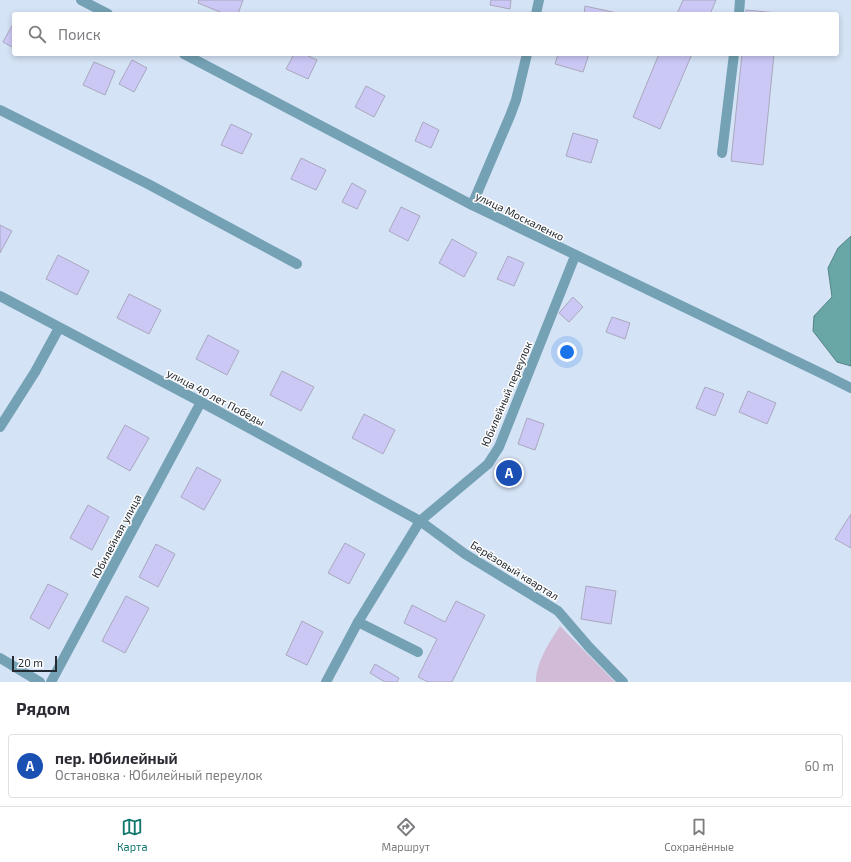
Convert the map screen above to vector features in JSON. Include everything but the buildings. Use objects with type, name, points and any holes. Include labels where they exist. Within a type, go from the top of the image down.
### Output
[{"type":"street","points":[[81,0],[104,12]]},
{"type":"street","points":[[536,12],[539,0]]},
{"type":"street","points":[[739,12],[740,0]]},
{"type":"street","name":"улица Москаленко","points":[[188,56],[472,205],[851,388]]},
{"type":"street","points":[[472,205],[516,100],[527,56]]},
{"type":"street","points":[[722,152],[734,56]]},
{"type":"street","points":[[0,110],[148,184],[297,264]]},
{"type":"street","name":"Юбилейный переулок","points":[[326,682],[358,622],[420,521],[488,464],[499,447],[575,256]]},
{"type":"street","name":"улица 40 лет Победы","points":[[0,296],[201,402],[420,521]]},
{"type":"street","points":[[0,427],[35,372],[59,328]]},
{"type":"street","name":"Юбилейная улица","points":[[51,682],[201,402]]},
{"type":"street","name":"Берёзовый квартал","points":[[420,521],[466,554],[558,611],[623,682]]},
{"type":"street","points":[[358,622],[418,652]]},
{"type":"street","points":[[0,658],[40,682]]},
{"type":"shaded area","points":[[851,236],[851,366],[837,362],[813,331],[814,316],[832,297],[828,268],[838,248]]},
{"type":"shaded area","points":[[560,626],[615,682],[536,682],[536,675],[541,660]]},
{"type":"place","name":"пер. Юбилейный","points":[[509,473]]}]
